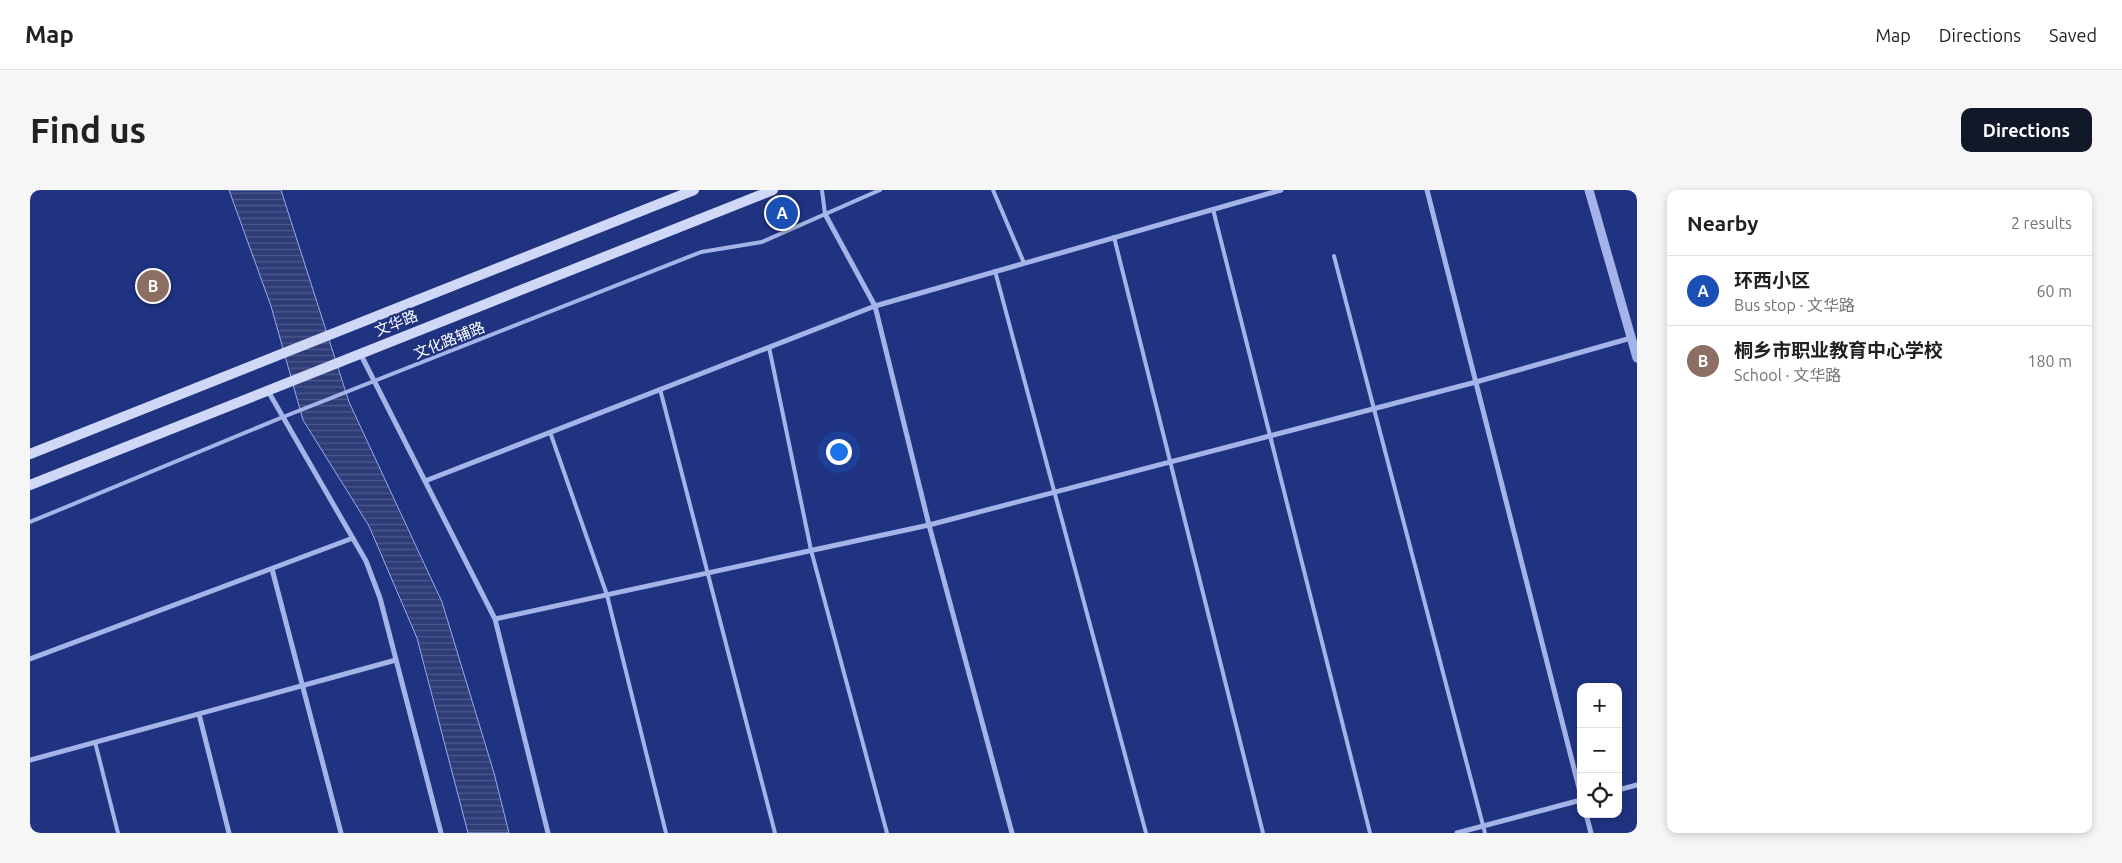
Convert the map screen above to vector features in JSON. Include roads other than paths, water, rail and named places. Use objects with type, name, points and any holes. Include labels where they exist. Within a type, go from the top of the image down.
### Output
[{"type":"main road","name":"文华路","points":[[30,454],[694,190]]},
{"type":"main road","name":"文华路","points":[[30,485],[772,190]]},
{"type":"street","points":[[425,481],[875,306],[1281,190]]},
{"type":"street","points":[[1427,190],[1577,782]]},
{"type":"street","points":[[1589,190],[1637,358]]},
{"type":"street","points":[[825,214],[875,306],[929,525],[1012,833]]},
{"type":"street","points":[[495,619],[929,525],[1375,409],[1631,338]]},
{"type":"street","points":[[360,354],[495,619],[548,833]]},
{"type":"street","points":[[268,390],[366,561],[380,598],[441,833]]},
{"type":"street","points":[[30,659],[353,538]]},
{"type":"street","points":[[272,569],[341,833]]},
{"type":"street","points":[[30,760],[396,660]]},
{"type":"street","points":[[199,714],[229,833]]},
{"type":"street","points":[[1622,789],[1637,785]]},
{"type":"street","points":[[1457,833],[1577,799]]},
{"type":"street","points":[[1587,818],[1591,833]]},
{"type":"lane","points":[[822,190],[825,214]]},
{"type":"lane","name":"文化路辅路","points":[[30,522],[284,417],[701,252],[762,242],[880,190]]},
{"type":"lane","points":[[992,190],[1024,263]]},
{"type":"lane","points":[[1213,208],[1370,833]]},
{"type":"lane","points":[[1114,237],[1263,833]]},
{"type":"lane","points":[[1334,256],[1485,833]]},
{"type":"lane","points":[[995,271],[1146,833]]},
{"type":"lane","points":[[769,347],[811,550],[886,833]]},
{"type":"lane","points":[[660,389],[775,833]]},
{"type":"lane","points":[[550,432],[607,595],[666,833]]},
{"type":"lane","points":[[95,742],[118,833]]},
{"type":"water","points":[[229,190],[281,190],[349,402],[442,602],[494,773],[509,833],[468,833],[417,638],[369,526],[303,420],[271,306]]},
{"type":"place","name":"环西小区","points":[[782,213]]},
{"type":"place","name":"桐乡市职业教育中心学校","points":[[153,286]]}]
